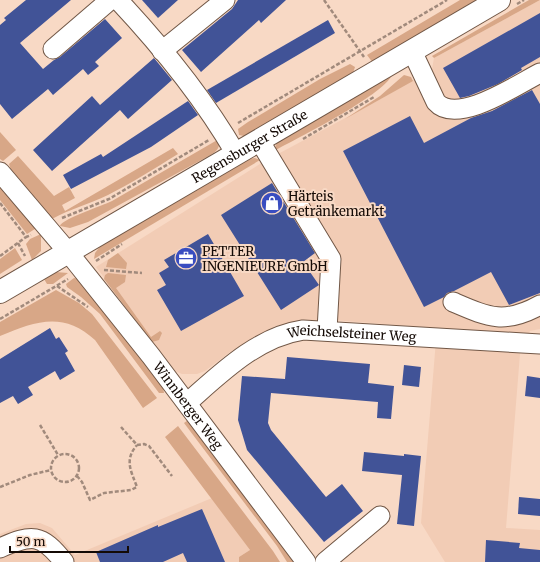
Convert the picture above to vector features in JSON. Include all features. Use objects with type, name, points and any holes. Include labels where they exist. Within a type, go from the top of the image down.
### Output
[{"type":"main road","name":"Regensburger Straße","points":[[0,292],[499,0]]},
{"type":"street","points":[[53,49],[117,0],[201,100],[236,154]]},
{"type":"street","points":[[162,52],[225,0]]},
{"type":"street","points":[[412,51],[436,102],[441,108],[451,110],[476,106],[540,73]]},
{"type":"street","points":[[258,140],[331,259],[327,330]]},
{"type":"street","name":"Winnberger Weg","points":[[0,172],[88,276],[187,403],[306,562]]},
{"type":"street","points":[[454,302],[492,317],[508,317],[527,312],[540,305]]},
{"type":"street","name":"Weichselsteiner Weg","points":[[187,403],[236,361],[275,337],[303,330],[327,330],[540,344]]},
{"type":"street","points":[[324,562],[380,516]]},
{"type":"street","points":[[0,548],[29,538],[39,539],[50,546],[64,562]]},
{"type":"path","points":[[324,0],[360,50],[373,74]]},
{"type":"path","points":[[46,227],[70,214],[109,199],[360,50],[448,0]]},
{"type":"path","points":[[0,256],[26,237]]},
{"type":"path","points":[[88,276],[101,269],[142,273]]},
{"type":"path","points":[[40,424],[58,455]]},
{"type":"path","points":[[121,427],[137,445]]},
{"type":"path","points":[[77,476],[82,482],[90,500],[104,493],[131,490],[137,487],[130,470],[130,452],[137,445],[144,444],[149,446],[172,476]]},
{"type":"path","points":[[69,453],[78,460],[79,472],[73,481],[59,482],[52,474],[51,464],[58,455],[69,453]]},
{"type":"path","points":[[0,487],[30,475],[51,470]]},
{"type":"shaded area","points":[[460,0],[480,0],[373,63],[367,55]]},
{"type":"shaded area","points":[[529,0],[540,0],[434,58],[432,56]]},
{"type":"shaded area","points":[[540,0],[540,329],[530,331],[520,354],[506,528],[540,530],[540,562],[445,562],[421,523],[437,328],[332,320],[275,326],[230,352],[205,371],[197,374],[182,374],[175,371],[96,267],[263,162],[379,100],[432,69],[434,58]]},
{"type":"shaded area","points":[[350,64],[355,67],[353,73],[250,134],[244,136],[239,135],[238,129],[248,122],[320,79]]},
{"type":"shaded area","points":[[392,75],[385,84],[357,105],[274,151],[277,142]]},
{"type":"shaded area","points":[[404,75],[411,77],[413,81],[345,119],[380,96]]},
{"type":"shaded area","points":[[0,132],[16,150],[3,161],[0,159]]},
{"type":"shaded area","points":[[219,139],[218,149],[205,158],[88,222],[70,228],[60,226],[62,223],[75,216],[112,201]]},
{"type":"shaded area","points":[[173,148],[178,154],[135,180],[108,195],[52,219],[11,170],[9,164],[18,156],[54,196],[69,187],[75,198],[62,205],[65,211]]},
{"type":"shaded area","points":[[255,158],[260,160],[94,259],[95,253],[101,245],[247,159]]},
{"type":"shaded area","points":[[0,185],[38,227],[27,234],[0,200]]},
{"type":"shaded area","points":[[41,234],[41,251],[32,260],[26,244],[30,239]]},
{"type":"shaded area","points":[[15,248],[22,260],[0,274],[0,259]]},
{"type":"shaded area","points":[[118,253],[127,263],[126,269],[106,267],[108,260]]},
{"type":"shaded area","points":[[56,272],[68,273],[53,284],[47,284],[44,279]]},
{"type":"shaded area","points":[[108,273],[126,275],[125,282],[116,288],[151,337],[160,331],[162,333],[159,340],[152,342],[104,279],[105,275]]},
{"type":"shaded area","points":[[74,278],[80,279],[163,387],[164,393],[159,393],[100,314],[67,287],[66,284]]},
{"type":"shaded area","points":[[56,290],[79,303],[92,314],[157,398],[143,408],[95,340],[72,325],[61,322],[37,323],[0,336],[0,322]]},
{"type":"shaded area","points":[[188,420],[295,562],[287,562],[277,546],[184,423]]},
{"type":"shaded area","points":[[178,426],[280,562],[239,562],[239,557],[250,550],[165,437]]},
{"type":"shaded area","points":[[212,498],[250,550],[239,557],[239,562],[0,562],[0,534],[26,524],[40,523],[52,528],[75,555]]},
{"type":"building","points":[[26,0],[71,0],[20,43],[43,69],[60,57],[105,19],[122,38],[95,62],[99,66],[88,75],[83,69],[53,95],[48,89],[12,119],[0,104],[0,25],[6,20],[4,18]]},
{"type":"building","points":[[142,0],[178,0],[158,18]]},
{"type":"building","points":[[238,0],[286,0],[261,23],[259,20],[201,72],[182,50],[232,9]]},
{"type":"building","points":[[540,13],[540,57],[521,68],[522,70],[498,84],[469,96],[460,98],[443,68]]},
{"type":"building","points":[[328,20],[335,33],[216,103],[207,90]]},
{"type":"building","points":[[154,58],[172,80],[128,119],[120,110],[52,171],[33,150],[92,96],[100,105]]},
{"type":"building","points":[[532,90],[540,104],[540,293],[509,305],[491,272],[454,291],[447,293],[444,297],[424,307],[343,151],[410,116],[424,143],[471,118],[492,111]]},
{"type":"building","points":[[188,101],[198,115],[151,147],[71,189],[63,175],[101,154],[103,157]]},
{"type":"building","points":[[272,183],[315,253],[303,262],[319,285],[281,310],[221,215]]},
{"type":"building","points":[[208,234],[244,296],[181,331],[157,290],[166,285],[159,273],[169,267],[164,260]]},
{"type":"building","points":[[50,328],[56,339],[59,337],[68,351],[65,353],[75,371],[60,380],[55,371],[28,387],[33,395],[18,404],[13,396],[0,403],[0,359]]},
{"type":"building","points":[[287,357],[370,364],[368,383],[394,386],[391,419],[377,418],[378,402],[271,393],[268,423],[271,430],[326,497],[342,484],[363,511],[324,542],[247,450],[238,420],[242,376],[285,379]]},
{"type":"building","points":[[404,365],[421,367],[419,387],[402,385]]},
{"type":"building","points":[[527,376],[540,378],[540,398],[525,396]]},
{"type":"building","points":[[364,452],[421,456],[414,526],[397,524],[402,475],[362,471]]},
{"type":"building","points":[[519,497],[540,499],[540,516],[518,514]]},
{"type":"building","points":[[202,509],[225,562],[187,562],[183,553],[163,562],[100,562],[96,552],[158,525],[158,527]]},
{"type":"building","points":[[486,540],[520,543],[519,548],[540,550],[540,562],[485,562]]},
{"type":"place","name":"Härteis Getränkemarkt","points":[[272,203]]},
{"type":"place","name":"PETTER INGENIEURE GmbH","points":[[186,258]]}]
